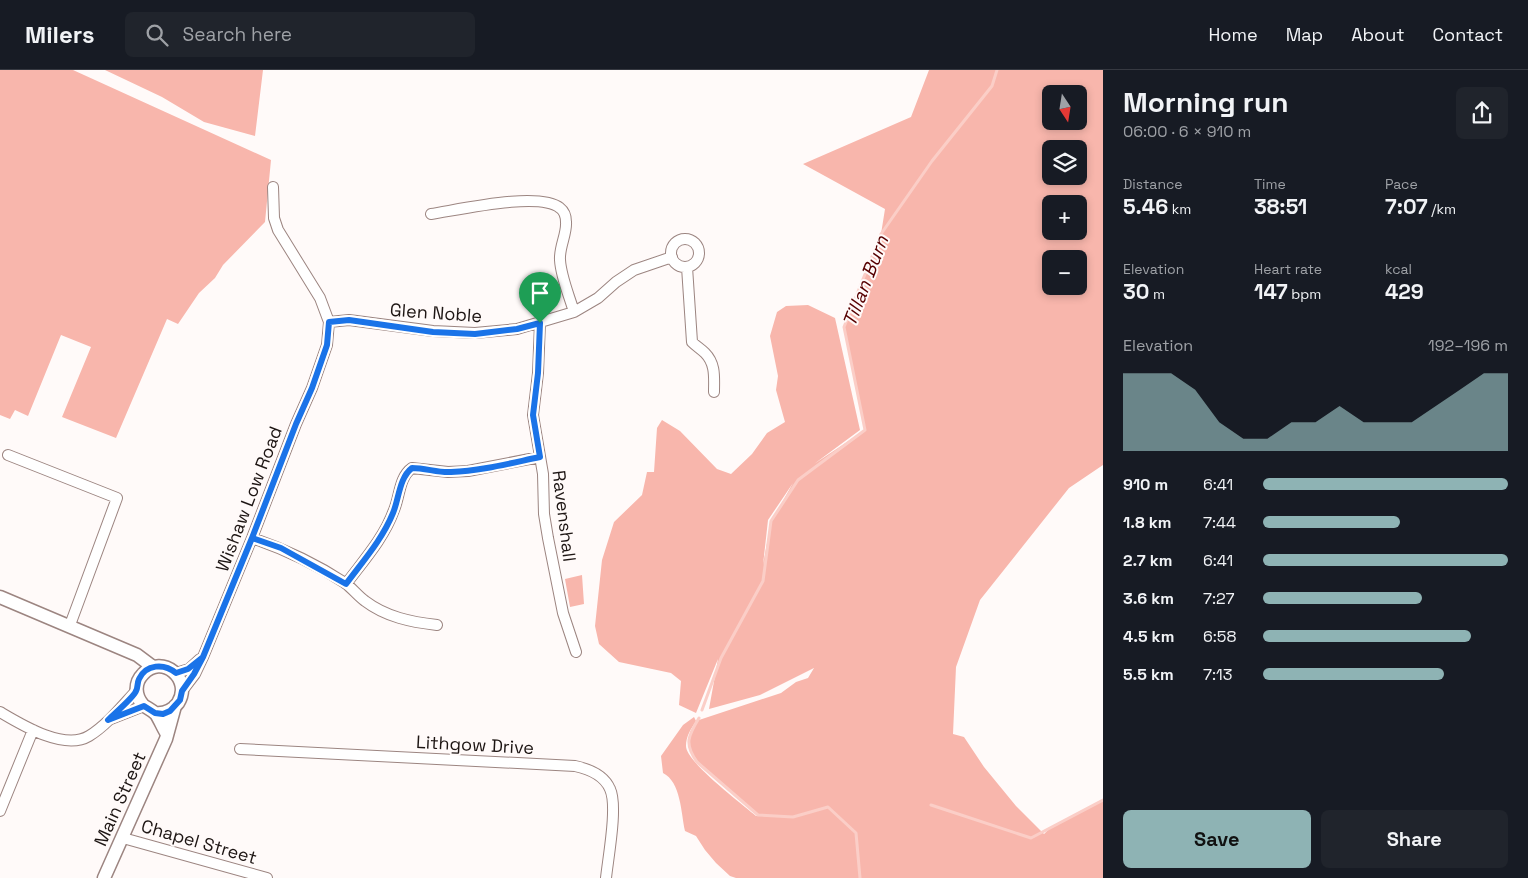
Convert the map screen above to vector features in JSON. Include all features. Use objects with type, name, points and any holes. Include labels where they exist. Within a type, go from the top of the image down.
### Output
[{"type":"street","name":"Wishaw Low Road","points":[[182,691],[203,657],[312,388],[327,345],[329,322],[320,298],[278,230],[274,218],[273,187]]},
{"type":"street","points":[[431,214],[528,201],[547,202],[561,209],[566,224],[560,259],[565,285],[574,312]]},
{"type":"street","points":[[687,239],[695,243],[699,251],[695,263],[687,267],[678,264],[672,257],[672,248],[678,241],[687,239]]},
{"type":"street","name":"Glen Noble","points":[[329,322],[349,320],[433,332],[475,334],[517,329],[574,312],[598,298],[616,282],[634,270],[672,257]]},
{"type":"street","points":[[687,267],[692,342],[712,362],[715,372],[714,392]]},
{"type":"street","name":"Ravenshall","points":[[540,323],[538,373],[533,415],[543,474],[544,514],[548,538],[563,613],[576,652]]},
{"type":"street","points":[[8,455],[117,498],[70,626]]},
{"type":"street","points":[[346,584],[378,542],[395,508],[404,477],[412,468],[468,472],[540,457]]},
{"type":"street","points":[[252,538],[281,548],[346,584],[365,601],[389,615],[414,622],[437,624]]},
{"type":"street","points":[[0,597],[137,655],[153,667]]},
{"type":"street","points":[[0,712],[33,730],[56,738],[77,740],[87,737],[108,720],[136,691],[140,677],[137,655]]},
{"type":"street","points":[[176,673],[188,669],[203,657]]},
{"type":"street","points":[[140,677],[145,671],[153,667],[165,667],[176,673],[182,683],[182,691]]},
{"type":"street","points":[[136,691],[139,700],[144,706],[155,713],[163,714],[175,706]]},
{"type":"street","name":"Main Street","points":[[104,878],[157,762],[174,716],[175,706],[180,700],[182,691]]},
{"type":"street","points":[[108,720],[144,706]]},
{"type":"street","points":[[155,713],[167,734]]},
{"type":"street","points":[[0,811],[33,730]]},
{"type":"street","name":"Lithgow Drive","points":[[240,749],[575,766],[587,769],[599,776],[610,789],[613,804],[606,878]]},
{"type":"street","name":"Chapel Street","points":[[123,838],[267,878]]},
{"type":"shaded area","points":[[0,70],[73,70],[271,160],[265,222],[223,265],[215,278],[199,293],[178,324],[167,319],[116,438],[62,417],[91,347],[61,335],[28,416],[15,410],[10,419],[0,415]]},
{"type":"shaded area","points":[[105,70],[263,70],[255,136],[204,122],[162,97]]},
{"type":"shaded area","points":[[929,70],[1103,70],[1103,465],[1069,488],[980,600],[956,667],[953,734],[964,737],[984,767],[1016,806],[1044,834],[1050,828],[1103,801],[1103,878],[861,878],[858,857],[860,878],[736,878],[730,876],[716,863],[696,836],[685,831],[677,791],[669,777],[663,773],[661,756],[683,725],[694,717],[696,721],[690,732],[699,720],[781,693],[796,682],[808,678],[814,668],[760,695],[709,709],[718,659],[696,713],[679,705],[681,681],[671,673],[619,662],[599,644],[595,626],[602,560],[614,522],[642,495],[647,472],[654,472],[657,428],[662,420],[680,431],[717,469],[731,474],[752,454],[767,433],[785,422],[776,390],[778,376],[770,336],[777,312],[786,306],[808,305],[835,318],[860,430],[814,464],[865,430],[844,327],[881,234],[885,209],[803,164],[911,117]],"holes":[[[793,483],[771,521],[763,565],[768,520]],[[690,732],[690,751],[697,762],[758,815],[772,816],[756,816],[704,772],[688,753],[686,742]]]},
{"type":"shaded area","points":[[582,575],[584,604],[570,607],[565,579]]},
{"type":"waterway","name":"Tillan Burn","points":[[702,710],[721,658],[763,581],[771,521],[798,480],[865,430],[844,327],[881,234],[932,161],[992,86],[997,70]]},
{"type":"waterway","name":"Tillan Burn","points":[[699,718],[689,740],[690,750],[697,762],[758,815],[793,817],[828,807],[856,833],[860,878]]},
{"type":"waterway","points":[[931,805],[1031,838],[1103,800]]},
{"type":"route","points":[[540,323],[517,329],[475,334],[433,332],[349,320],[329,322],[327,345],[312,388],[296,424],[252,538],[228,598],[203,657],[182,691],[180,700],[170,711],[163,714],[155,713],[144,706],[108,720],[136,691],[140,677],[145,671],[161,666],[176,673],[188,669],[203,657],[252,538],[281,548],[346,584],[388,526],[404,477],[412,468],[468,472],[540,457],[533,415],[538,373],[540,323]]}]
